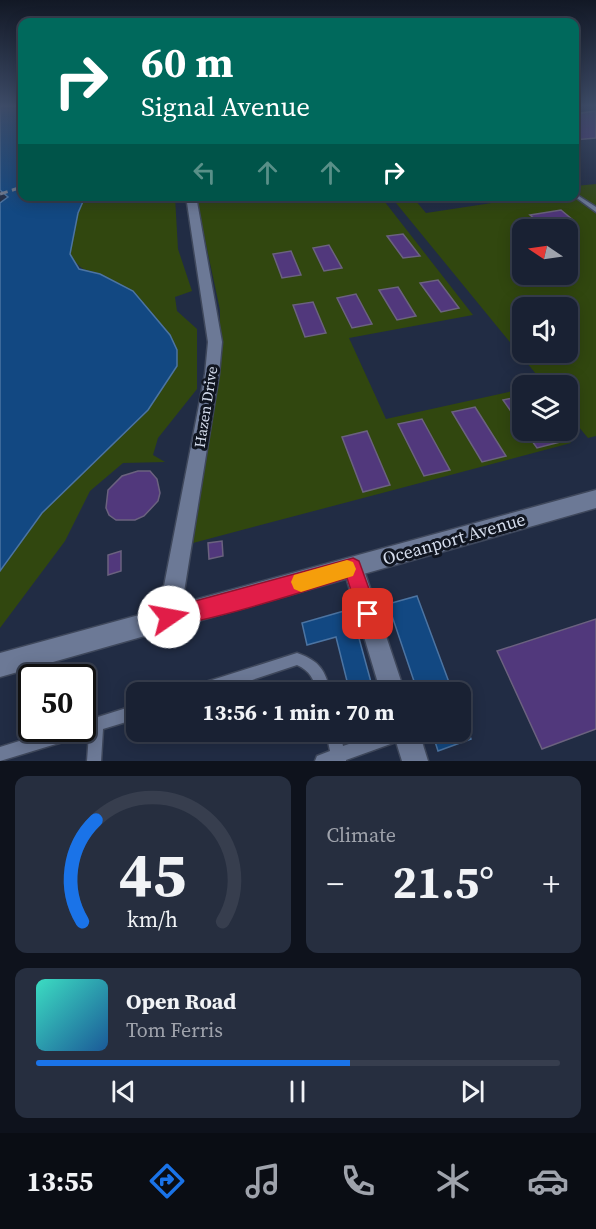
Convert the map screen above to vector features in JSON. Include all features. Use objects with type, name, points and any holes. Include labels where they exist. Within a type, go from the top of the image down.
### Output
[{"type":"street","name":"Hazen Drive","points":[[169,617],[212,374],[215,342],[192,201]]},
{"type":"street","name":"Oceanport Avenue","points":[[0,665],[86,643],[169,617],[212,608],[596,499]]},
{"type":"street","points":[[353,567],[390,682]]},
{"type":"street","points":[[409,742],[415,761]]},
{"type":"lane","points":[[579,198],[596,210]]},
{"type":"lane","points":[[226,682],[297,658],[311,663],[322,682]]},
{"type":"lane","points":[[96,725],[126,715]]},
{"type":"lane","points":[[0,754],[40,742]]},
{"type":"lane","points":[[94,761],[95,742]]},
{"type":"lane","points":[[335,742],[339,758]]},
{"type":"lane","points":[[322,761],[339,758],[380,742]]},
{"type":"green space","points":[[596,184],[596,436],[588,438],[578,426],[578,375],[537,375],[527,363],[578,363],[578,297],[512,297],[512,345],[396,203],[416,201],[426,213],[506,201],[579,201],[579,186]]},
{"type":"green space","points":[[83,201],[175,201],[178,249],[192,291],[175,297],[177,311],[197,329],[197,389],[158,438],[153,455],[165,462],[123,463],[90,491],[65,541],[0,628],[0,571],[42,513],[96,460],[170,335],[124,291],[100,274],[83,269],[75,261],[70,254],[78,213]]},
{"type":"green space","points":[[197,201],[384,201],[473,315],[349,338],[386,419],[512,391],[512,441],[570,441],[571,443],[193,543],[220,373],[220,310]]},
{"type":"water","points":[[0,142],[18,142],[18,201],[83,201],[78,213],[70,254],[79,269],[100,274],[133,291],[170,335],[177,350],[177,366],[148,410],[42,513],[0,571],[0,203],[8,197],[0,190]]},
{"type":"water","points":[[417,596],[449,682],[414,682],[388,604]]},
{"type":"water","points":[[351,609],[371,682],[347,682],[336,637],[307,645],[302,623]]},
{"type":"water","points":[[435,742],[463,742],[438,751]]},
{"type":"building","points":[[561,210],[572,219],[535,219],[530,215]]},
{"type":"building","points":[[403,234],[420,256],[403,258],[387,236]]},
{"type":"building","points":[[329,245],[342,268],[324,271],[313,248]]},
{"type":"building","points":[[291,251],[301,275],[282,278],[273,254]]},
{"type":"building","points":[[438,280],[459,308],[441,312],[420,283]]},
{"type":"building","points":[[398,287],[416,316],[397,320],[379,290]]},
{"type":"building","points":[[356,294],[372,324],[352,328],[337,298]]},
{"type":"building","points":[[313,302],[326,333],[305,337],[293,305]]},
{"type":"building","points":[[512,398],[512,413],[503,400]]},
{"type":"building","points":[[475,407],[506,456],[482,462],[452,412]]},
{"type":"building","points":[[422,419],[450,470],[424,476],[398,424]]},
{"type":"building","points":[[367,431],[390,485],[363,492],[342,437]]},
{"type":"building","points":[[532,441],[560,442],[537,448]]},
{"type":"building","points":[[138,471],[150,471],[157,479],[160,493],[158,501],[144,516],[135,520],[116,520],[109,515],[106,508],[108,490],[122,476]]},
{"type":"building","points":[[222,541],[223,556],[209,559],[208,543]]},
{"type":"building","points":[[121,551],[121,571],[108,575],[108,555]]},
{"type":"building","points":[[596,619],[596,729],[542,749],[497,651]]},
{"type":"railway","points":[[0,194],[18,188]]},
{"type":"slow traffic","points":[[301,582],[347,569]]},
{"type":"route","points":[[169,617],[212,608],[353,567],[368,614]]}]
